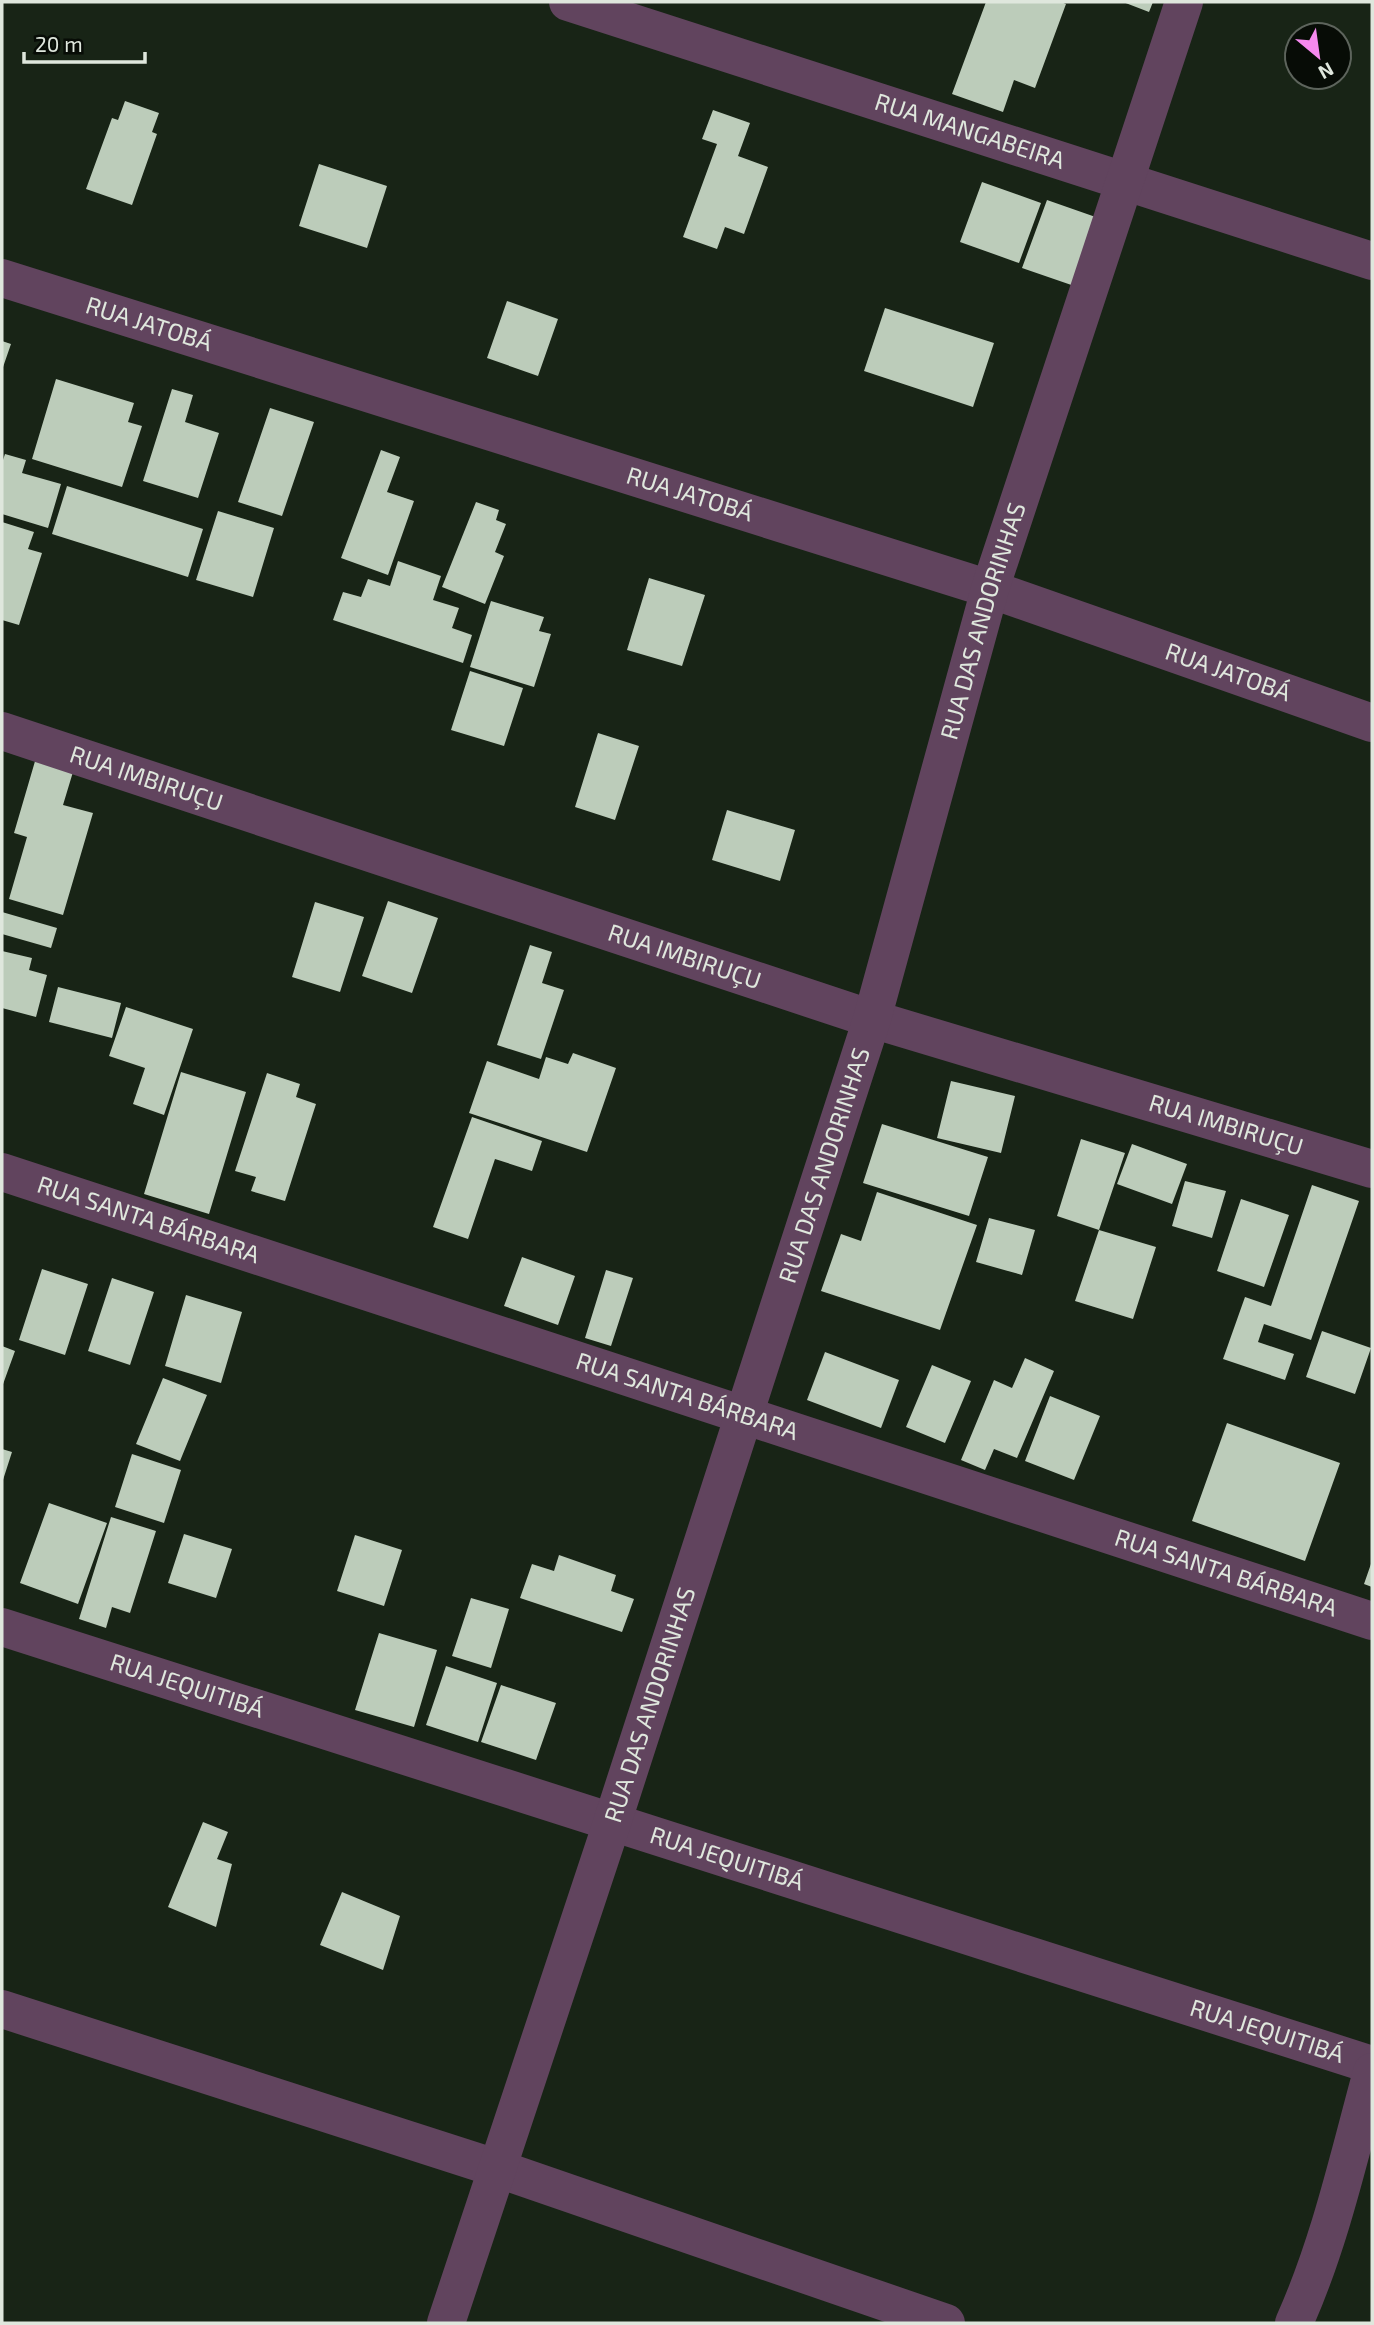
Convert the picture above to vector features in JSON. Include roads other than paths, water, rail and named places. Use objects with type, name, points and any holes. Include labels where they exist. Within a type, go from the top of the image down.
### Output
[{"type":"street","name":"RUA MANGABEIRA","points":[[568,2],[1372,261]]},
{"type":"street","name":"RUA DAS ANDORINHAS","points":[[446,2323],[612,1823],[872,1019],[990,589],[1184,2]]},
{"type":"street","name":"RUA JATOBÁ","points":[[2,278],[990,589],[1372,723]]},
{"type":"street","name":"RUA IMBIRUÇU","points":[[2,731],[872,1019],[1372,1169]]},
{"type":"street","name":"RUA SANTA BÁRBARA","points":[[2,1172],[1372,1620]]},
{"type":"street","name":"RUA JEQUITIBÁ","points":[[2,1627],[1372,2065]]},
{"type":"street","points":[[2,2009],[496,2168],[946,2323]]},
{"type":"street","points":[[1294,2323],[1312,2285],[1372,2072]]}]
